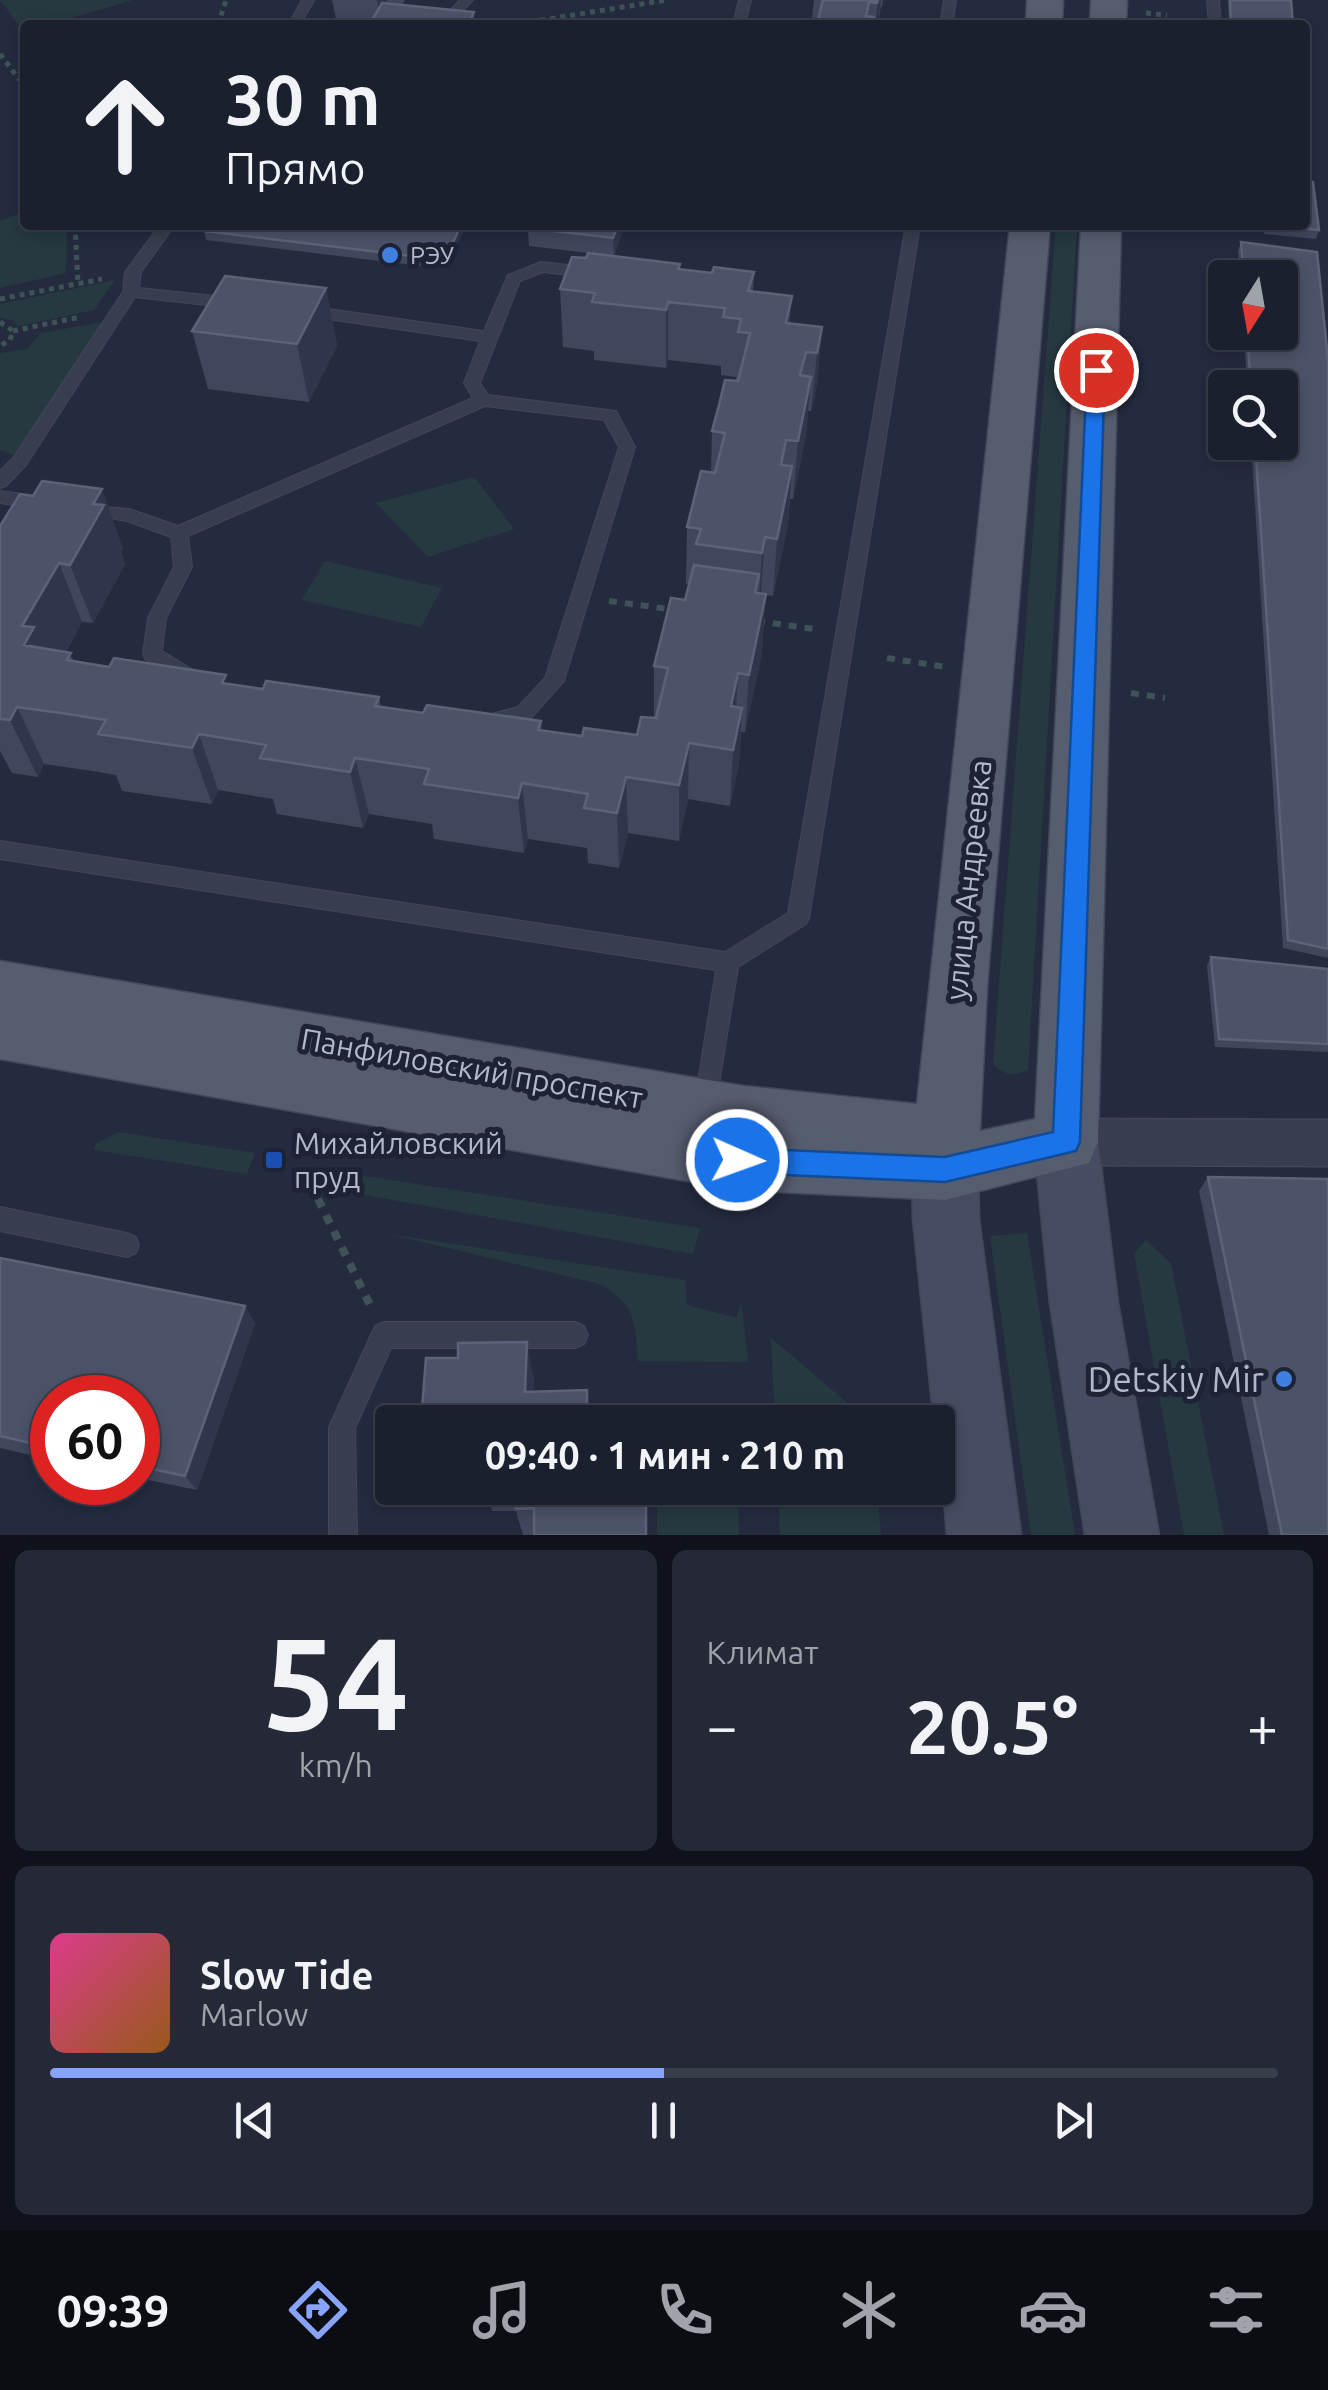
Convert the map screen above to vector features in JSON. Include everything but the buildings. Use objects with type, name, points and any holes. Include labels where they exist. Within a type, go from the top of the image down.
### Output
[{"type":"main road","name":"улица Андреевка","points":[[984,1535],[946,1219],[946,1153],[1023,230]]},
{"type":"main road","points":[[1101,230],[1066,1142],[1084,1303],[1122,1535]]},
{"type":"main road","name":"Панфиловский проспект","points":[[0,987],[946,1153]]},
{"type":"main road","name":"Панфиловский проспект","points":[[0,1032],[737,1160],[946,1153]]},
{"type":"main road","points":[[946,1153],[1066,1142]]},
{"type":"street","points":[[1066,1142],[1328,1142]]},
{"type":"lane","points":[[447,20],[468,0]]},
{"type":"lane","points":[[0,482],[20,461],[131,292],[133,272],[164,230]]},
{"type":"lane","points":[[0,850],[728,962],[798,918],[912,230]]},
{"type":"lane","points":[[483,400],[472,383],[512,278],[541,267],[617,276]]},
{"type":"lane","points":[[131,292],[246,304]]},
{"type":"lane","points":[[284,308],[488,337]]},
{"type":"lane","points":[[0,497],[128,514],[180,533],[483,400],[610,414],[627,446],[554,681],[524,713],[466,727]]},
{"type":"lane","points":[[180,533],[183,567],[157,618],[152,654],[179,673],[209,686]]},
{"type":"lane","points":[[706,1108],[728,962]]},
{"type":"lane","points":[[0,1219],[127,1245]]},
{"type":"lane","points":[[343,1535],[342,1427],[384,1336],[574,1335]]},
{"type":"path","points":[[542,20],[667,0]]},
{"type":"path","points":[[0,54],[20,80]]},
{"type":"path","points":[[75,230],[78,284]]},
{"type":"path","points":[[0,299],[133,272]]},
{"type":"path","points":[[0,322],[14,332],[120,308]]},
{"type":"path","points":[[0,346],[14,332]]},
{"type":"path","points":[[580,598],[694,612]]},
{"type":"path","points":[[750,620],[845,633]]},
{"type":"path","points":[[318,1199],[384,1336]]},
{"type":"shaded area","points":[[0,0],[133,0],[63,20],[20,20],[20,27]]},
{"type":"shaded area","points":[[20,213],[20,230],[67,230],[66,273],[0,288],[0,221]]},
{"type":"shaded area","points":[[1056,230],[1077,230],[1028,1070],[1005,1073],[993,1064]]},
{"type":"shaded area","points":[[115,280],[94,310],[18,326],[12,320],[0,318],[0,304]]},
{"type":"shaded area","points":[[103,322],[15,456],[0,450],[0,353],[27,349],[41,333]]},
{"type":"shaded area","points":[[474,477],[514,529],[428,557],[376,503]]},
{"type":"shaded area","points":[[325,561],[442,588],[421,627],[302,600]]},
{"type":"shaded area","points":[[118,1132],[255,1153],[247,1174],[94,1150],[96,1144]]},
{"type":"shaded area","points":[[339,1172],[700,1228],[693,1254],[343,1191]]},
{"type":"shaded area","points":[[1027,1233],[1075,1535],[1031,1535],[990,1236]]},
{"type":"shaded area","points":[[389,1234],[685,1280],[687,1305],[737,1318],[741,1300],[748,1362],[638,1361],[631,1315],[621,1299],[600,1284]]},
{"type":"shaded area","points":[[1146,1240],[1171,1263],[1224,1535],[1184,1535],[1134,1253]]},
{"type":"shaded area","points":[[771,1338],[850,1405],[774,1405]]},
{"type":"shaded area","points":[[657,1505],[738,1505],[739,1535],[657,1535]]},
{"type":"shaded area","points":[[779,1505],[878,1505],[881,1535],[780,1535]]},
{"type":"place","name":"РЭУ","points":[[390,255]]},
{"type":"place","name":"Михайловский пруд","points":[[274,1160]]},
{"type":"place","name":"Detskiy Mir","points":[[1284,1379]]},
{"type":"route","points":[[737,1160],[945,1169],[1066,1142],[1096,370]]}]
